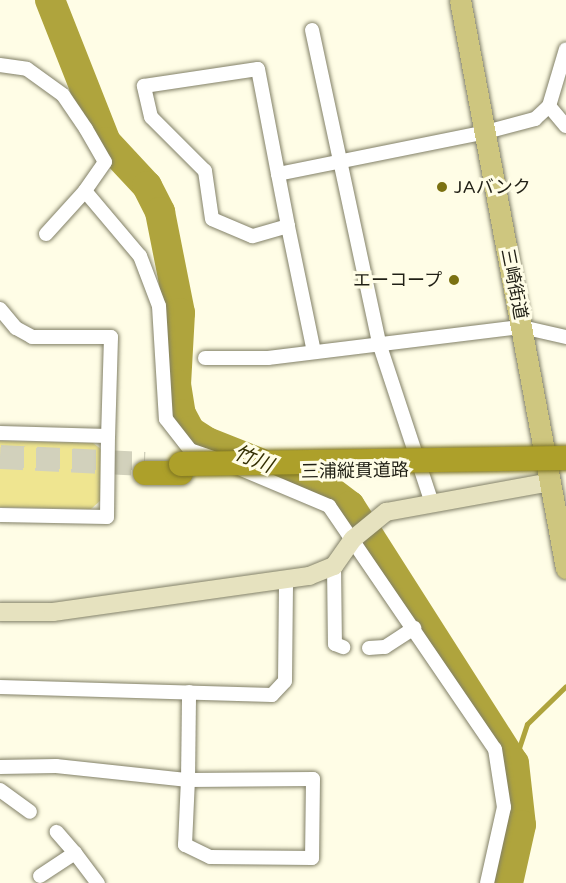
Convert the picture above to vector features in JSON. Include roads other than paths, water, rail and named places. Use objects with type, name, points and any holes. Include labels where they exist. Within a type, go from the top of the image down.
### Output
[{"type":"highway","name":"三浦縦貫道路","points":[[181,469],[566,458]]},
{"type":"highway","name":"三浦縦貫道路","points":[[145,468],[558,475]]},
{"type":"main road","name":"三崎街道","points":[[460,0],[522,327],[558,475],[566,564]]},
{"type":"street","points":[[312,30],[338,162],[380,346],[431,501]]},
{"type":"street","points":[[279,174],[486,132],[535,118],[549,106],[566,50]]},
{"type":"street","points":[[0,65],[27,69],[63,95],[87,129],[105,162],[85,191],[46,234]]},
{"type":"street","points":[[288,226],[252,236],[212,219],[205,171],[151,117],[144,86],[258,69],[314,352]]},
{"type":"street","points":[[549,106],[566,126]]},
{"type":"street","points":[[85,191],[146,265],[163,332],[162,402],[176,437],[190,450],[310,495],[329,506],[495,748],[504,807],[487,883]]},
{"type":"street","points":[[0,309],[15,328],[32,337],[111,337],[107,517],[0,515]]},
{"type":"street","points":[[205,358],[380,346],[522,327],[566,338]]},
{"type":"street","points":[[0,433],[108,436]]},
{"type":"street","points":[[343,647],[335,644],[334,566],[353,539],[376,519],[431,501],[558,475]]},
{"type":"street","points":[[0,612],[52,612],[286,580],[334,566]]},
{"type":"street","points":[[0,687],[272,695],[285,681],[286,580]]},
{"type":"street","points":[[369,648],[385,647],[414,628]]},
{"type":"street","points":[[0,767],[56,766],[188,780],[313,779],[312,858],[210,857],[184,845],[188,780],[189,692]]},
{"type":"street","points":[[0,790],[30,812]]},
{"type":"street","points":[[57,832],[98,883]]},
{"type":"street","points":[[40,876],[75,853]]},
{"type":"waterway","name":"竹川","points":[[50,0],[106,142],[147,186],[160,212],[180,313],[176,384],[181,414],[190,431],[207,442],[329,490],[350,506],[514,763],[521,825],[508,883]]},
{"type":"waterway","points":[[514,763],[527,724],[566,686]]},
{"type":"tunnel","points":[[0,457],[145,464]]},
{"type":"place","name":"JAバンク","points":[[442,187]]},
{"type":"place","name":"エーコープ","points":[[454,280]]}]
